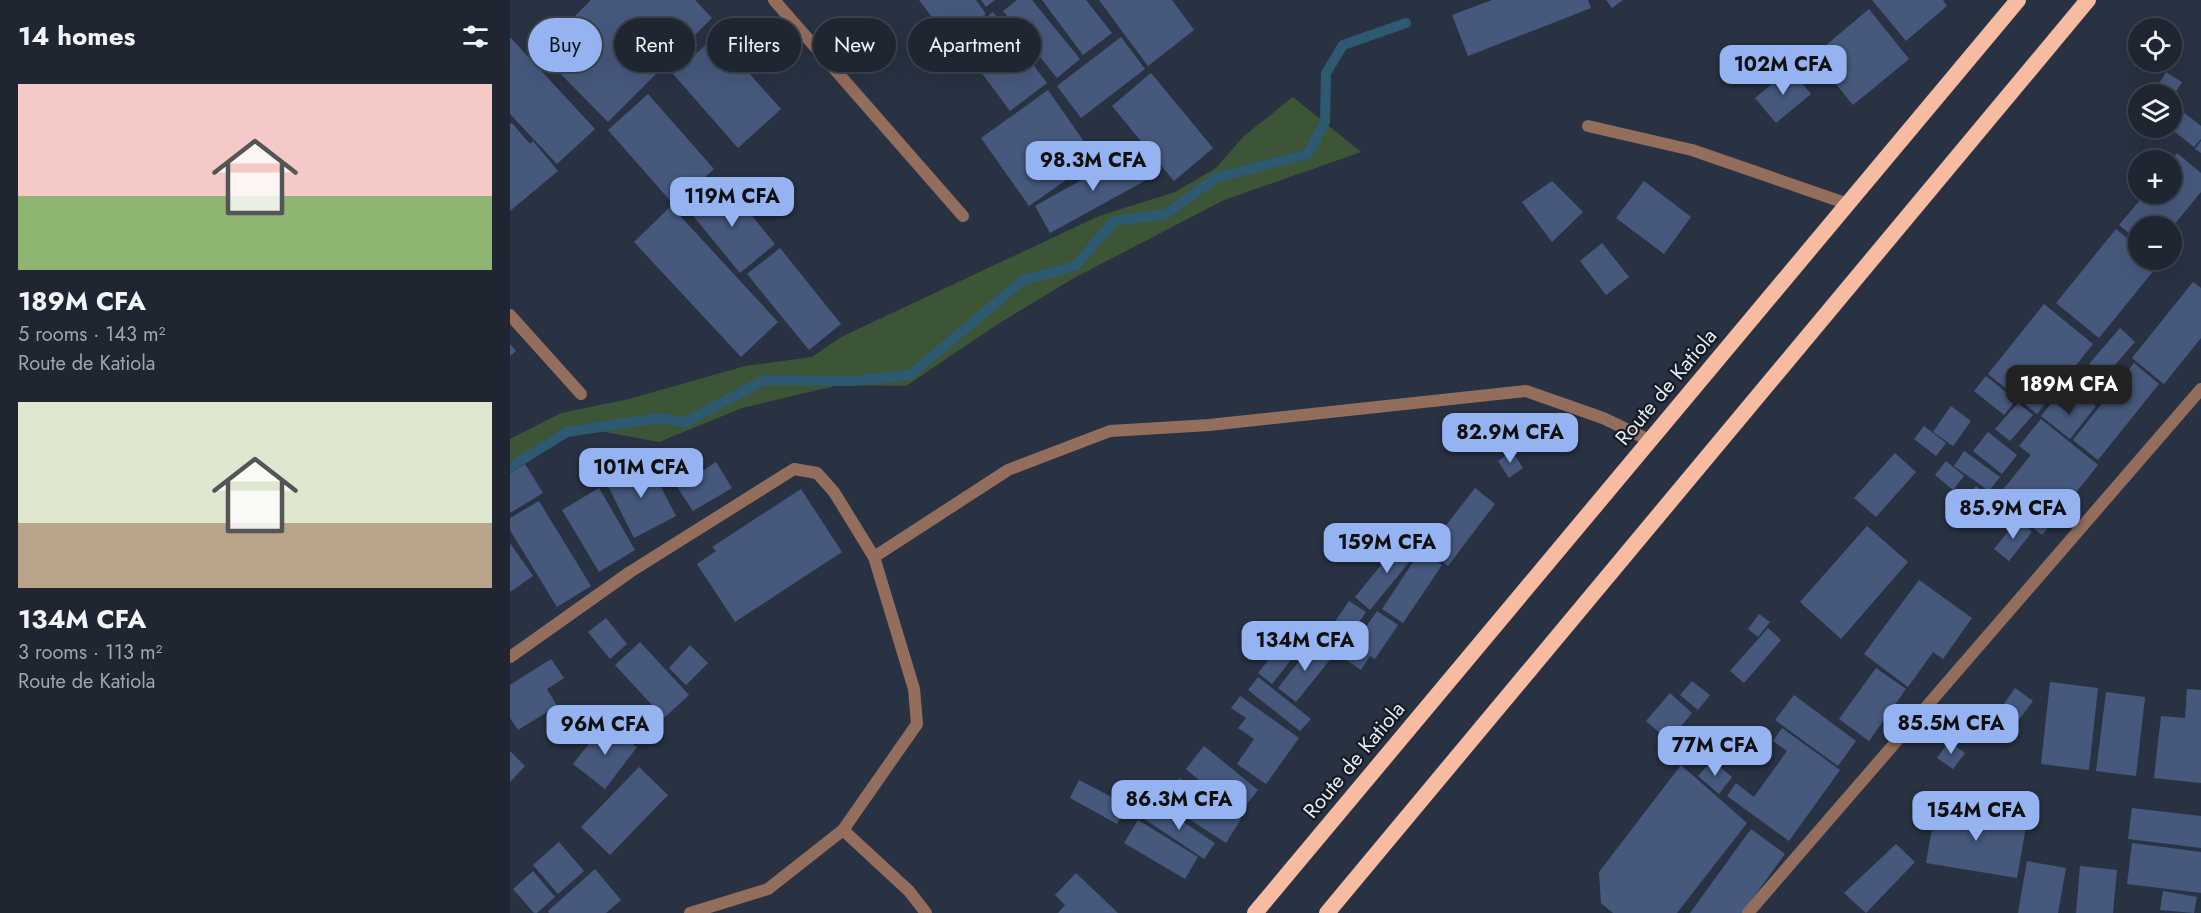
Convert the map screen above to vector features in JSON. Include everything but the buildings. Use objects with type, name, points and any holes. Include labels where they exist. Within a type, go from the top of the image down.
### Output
[{"type":"highway","name":"Route de Katiola","points":[[1255,913],[2018,0]]},
{"type":"highway","points":[[1327,913],[2088,0]]},
{"type":"street","points":[[774,0],[963,216]]},
{"type":"street","points":[[1588,126],[1692,150],[1848,204]]},
{"type":"street","points":[[510,315],[581,394]]},
{"type":"street","points":[[1748,913],[2201,389]]},
{"type":"street","points":[[874,557],[1008,470],[1110,431],[1209,425],[1526,391],[1603,418],[1651,441]]},
{"type":"street","points":[[510,657],[630,572],[794,469],[817,473],[834,492],[874,557],[914,688],[917,724],[843,830],[768,889],[690,913]]},
{"type":"street","points":[[843,830],[909,891],[926,913]]},
{"type":"green space","points":[[1293,97],[1361,152],[1224,200],[1074,278],[998,324],[906,386],[839,385],[742,408],[659,442],[583,428],[510,469],[510,439],[561,413],[629,399],[745,366],[812,357],[841,337],[1099,216],[1175,192],[1216,168],[1245,135]]},
{"type":"waterway","points":[[510,467],[567,432],[659,418],[686,422],[764,380],[852,381],[910,375],[1023,280],[1075,266],[1114,221],[1166,214],[1217,177],[1308,154],[1325,122],[1326,73],[1343,45],[1406,23]]}]
